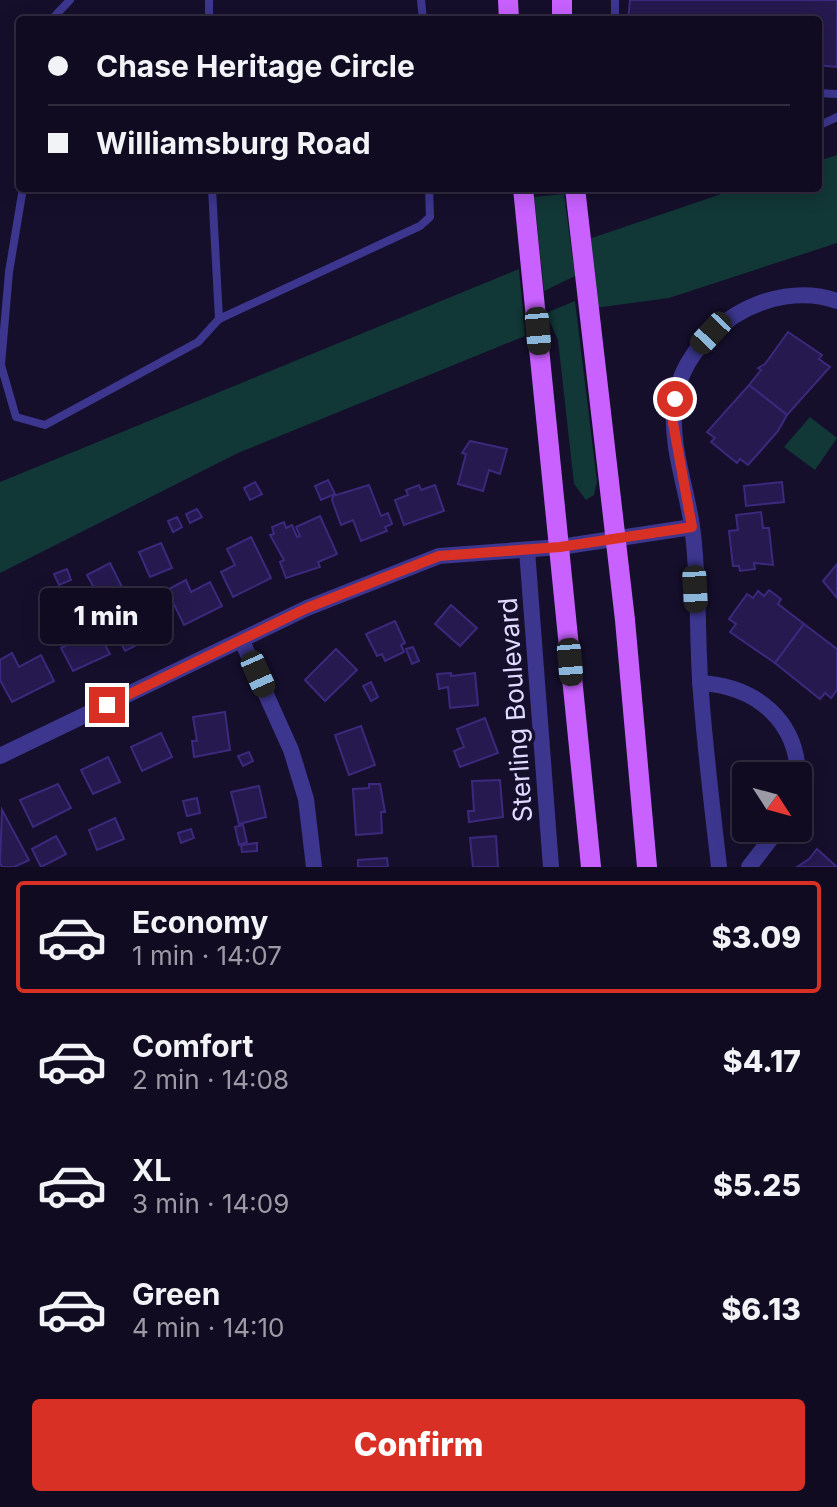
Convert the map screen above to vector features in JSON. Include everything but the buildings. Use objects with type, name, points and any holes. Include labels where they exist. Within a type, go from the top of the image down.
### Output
[{"type":"main road","points":[[523,192],[591,867]]},
{"type":"main road","points":[[575,192],[616,536],[647,867]]},
{"type":"street","points":[[719,867],[700,683],[692,527],[673,423],[680,380],[697,348],[723,322],[758,306],[810,296],[837,301]]},
{"type":"street","points":[[0,756],[307,608],[439,556],[560,547],[616,536],[692,527]]},
{"type":"street","name":"Sterling Boulevard","points":[[527,550],[551,867]]},
{"type":"street","points":[[242,641],[291,750],[306,799],[314,867]]},
{"type":"street","points":[[700,683],[734,687],[770,709],[788,728],[796,747],[797,762]]},
{"type":"street","points":[[749,867],[768,842]]},
{"type":"lane","points":[[55,16],[70,0]]},
{"type":"lane","points":[[22,192],[9,272],[1,365],[16,417],[45,425],[198,342],[219,319],[420,226],[430,217],[429,192]]},
{"type":"lane","points":[[212,192],[219,319]]},
{"type":"green space","points":[[837,155],[837,243],[669,298],[587,309],[580,242],[727,192],[822,192],[822,160]]},
{"type":"green space","points":[[564,194],[575,276],[544,291],[534,197]]},
{"type":"green space","points":[[519,269],[525,336],[238,453],[0,573],[0,482]]},
{"type":"green space","points":[[575,301],[597,482],[594,495],[586,500],[574,484],[558,340],[546,313]]},
{"type":"green space","points":[[810,417],[837,438],[815,470],[784,447]]},
{"type":"route","points":[[107,705],[307,608],[439,556],[560,547],[616,536],[692,527],[673,423],[675,399]]}]
